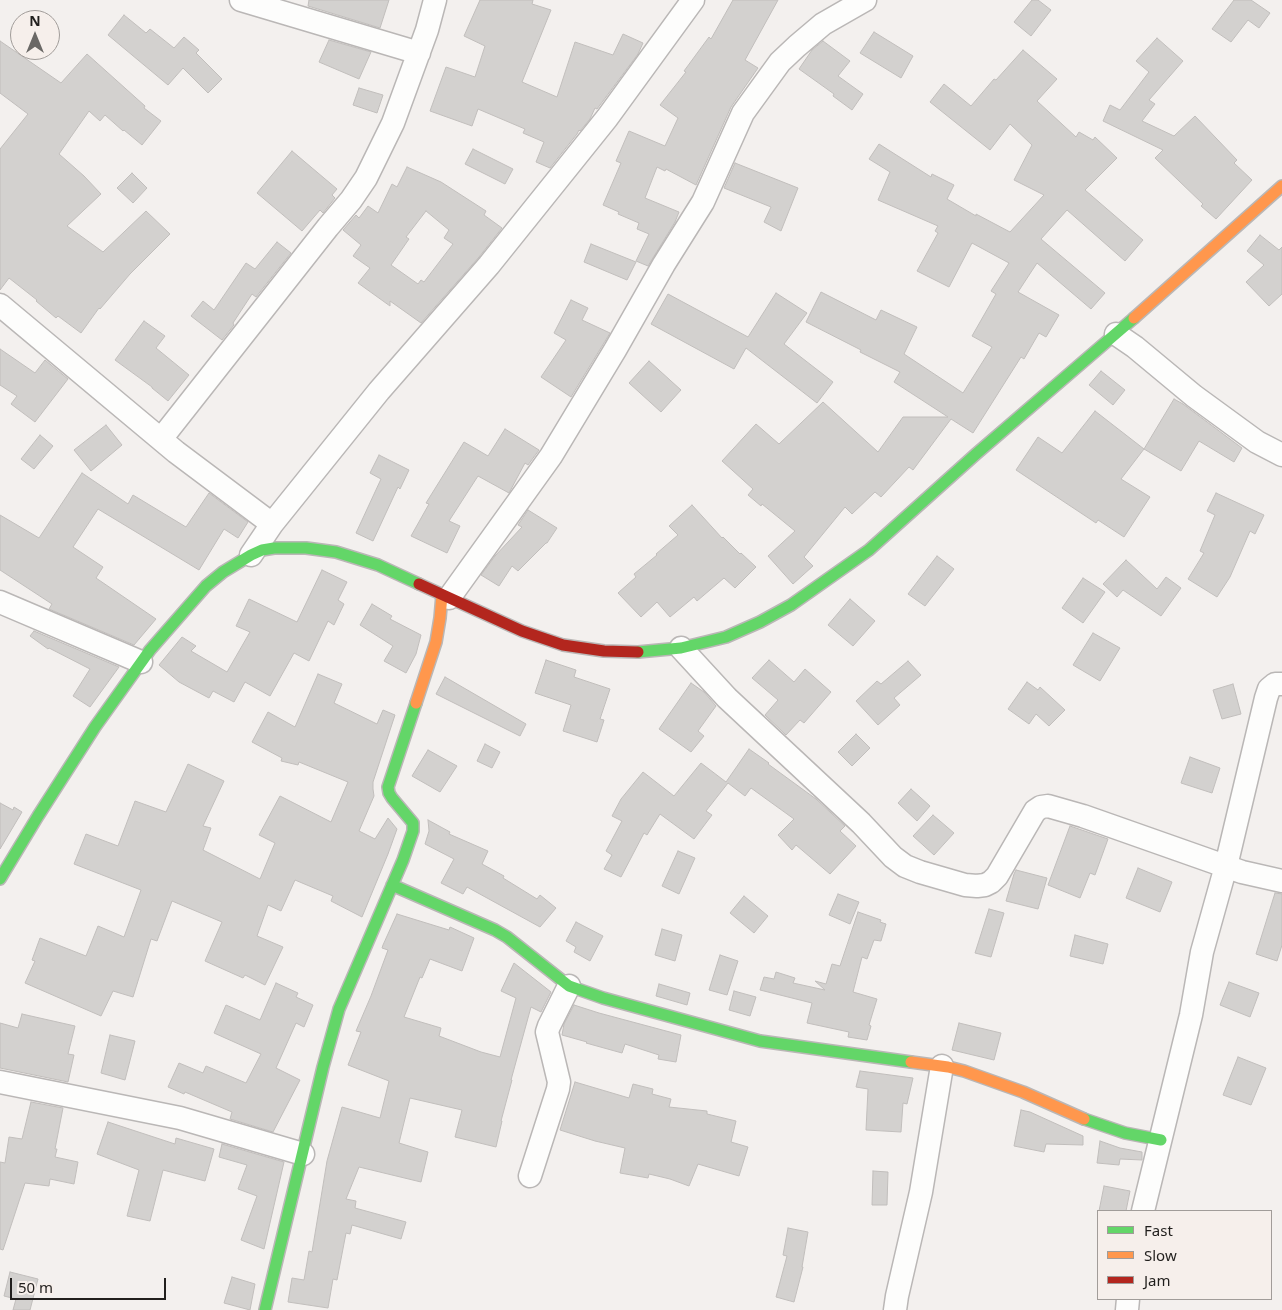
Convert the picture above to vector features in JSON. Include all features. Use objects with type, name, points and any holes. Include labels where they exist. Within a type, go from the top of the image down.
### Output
[{"type":"street","points":[[241,0],[419,53]]},
{"type":"street","points":[[161,439],[351,200],[366,178],[392,123],[419,53],[435,0]]},
{"type":"street","points":[[251,555],[272,524],[379,391],[495,257],[607,118],[693,0]]},
{"type":"street","points":[[264,1310],[323,1067],[339,1009],[413,831],[413,823],[392,798],[388,788],[436,642],[446,596],[551,456],[606,366],[664,264],[703,202],[743,113],[780,62],[797,46],[822,24],[865,0]]},
{"type":"street","points":[[0,879],[95,727],[150,650],[206,586],[223,572],[251,555],[262,550],[274,548],[306,548],[336,552],[378,565],[522,631],[563,645],[604,651],[632,652],[681,648],[726,637],[760,622],[791,605],[869,550],[1282,186]]},
{"type":"street","points":[[0,305],[161,439],[272,524]]},
{"type":"street","points":[[1116,334],[1194,396],[1257,442],[1282,455]]},
{"type":"street","points":[[0,602],[141,662]]},
{"type":"street","points":[[681,648],[727,698],[860,823],[893,857],[905,866],[920,872],[965,885],[977,886],[991,882],[997,876],[1036,810],[1048,806],[1083,816],[1242,872],[1282,881]]},
{"type":"street","points":[[1142,1210],[1191,1015],[1202,952],[1226,866],[1266,698],[1270,689],[1275,684],[1282,684]]},
{"type":"street","points":[[392,885],[495,930],[507,937],[569,986],[603,998],[760,1040],[942,1066],[964,1071],[1023,1092],[1116,1130],[1161,1140]]},
{"type":"street","points":[[530,1176],[559,1082],[548,1032],[549,1026],[569,986]]},
{"type":"street","points":[[895,1310],[921,1192],[942,1066]]},
{"type":"street","points":[[0,1082],[180,1118],[303,1154]]},
{"type":"building","points":[[309,0],[389,0],[380,28],[308,6]]},
{"type":"building","points":[[480,0],[533,0],[532,4],[551,10],[522,82],[557,97],[575,42],[613,55],[623,34],[643,43],[638,54],[597,109],[595,108],[590,119],[579,130],[550,168],[536,162],[544,142],[523,133],[525,129],[478,109],[472,126],[430,111],[446,67],[475,77],[485,46],[464,36]]},
{"type":"building","points":[[733,0],[778,0],[745,60],[758,68],[731,107],[696,185],[666,169],[665,171],[657,167],[645,198],[679,212],[675,222],[648,266],[636,261],[649,234],[637,229],[639,223],[603,205],[621,163],[616,161],[629,131],[665,146],[678,118],[660,105],[686,72],[684,71],[709,37],[711,39]]},
{"type":"building","points":[[1032,0],[1038,0],[1051,10],[1031,36],[1014,22]]},
{"type":"building","points":[[1234,0],[1251,0],[1270,13],[1259,28],[1248,20],[1231,42],[1212,29]]},
{"type":"building","points":[[124,15],[146,33],[150,29],[174,48],[184,37],[199,50],[196,53],[222,79],[208,93],[183,68],[168,85],[108,35]]},
{"type":"building","points":[[874,32],[913,56],[901,78],[860,53]]},
{"type":"building","points":[[1157,38],[1183,61],[1149,100],[1155,104],[1142,121],[1174,136],[1195,116],[1237,160],[1234,163],[1252,180],[1216,219],[1155,158],[1163,150],[1103,121],[1110,105],[1120,110],[1149,72],[1136,61]]},
{"type":"building","points":[[329,40],[371,52],[359,79],[319,62]]},
{"type":"building","points":[[0,41],[10,48],[10,60],[28,60],[61,83],[87,54],[145,106],[144,108],[161,121],[142,145],[105,115],[100,121],[89,111],[59,154],[101,194],[67,226],[103,252],[146,211],[170,234],[99,308],[81,333],[58,316],[56,318],[9,278],[0,290],[0,149],[28,114],[0,93]]},
{"type":"building","points":[[823,41],[850,61],[838,76],[863,94],[852,110],[833,96],[834,94],[799,69],[812,50]]},
{"type":"building","points":[[1023,50],[1057,79],[1037,101],[1076,137],[1079,132],[1093,140],[1095,137],[1117,158],[1085,190],[1143,240],[1125,261],[1067,210],[1041,239],[1105,293],[1091,309],[1037,263],[1018,292],[1059,315],[1046,337],[1039,333],[1024,359],[1021,357],[973,433],[951,419],[913,470],[909,467],[881,497],[875,492],[852,514],[845,507],[804,557],[813,566],[793,584],[768,556],[795,531],[748,495],[753,489],[722,461],[756,424],[779,444],[823,402],[878,452],[903,417],[948,417],[894,382],[900,372],[806,322],[821,292],[876,320],[881,310],[917,327],[904,354],[963,393],[992,347],[972,336],[996,294],[991,291],[1009,263],[972,243],[949,287],[917,271],[938,233],[935,231],[938,226],[878,200],[890,172],[869,159],[879,144],[931,177],[932,174],[954,185],[947,199],[976,216],[976,214],[1010,232],[1044,195],[1014,180],[1032,145],[1010,124],[990,150],[930,102],[944,84],[971,106],[994,79],[996,80]]},
{"type":"building","points":[[359,88],[383,95],[377,113],[353,105]]},
{"type":"building","points":[[473,149],[513,169],[505,184],[465,164]]},
{"type":"building","points":[[292,151],[337,189],[332,195],[335,198],[323,213],[320,210],[302,231],[257,193]]},
{"type":"building","points":[[735,163],[798,188],[781,231],[764,222],[771,207],[724,188]]},
{"type":"building","points":[[407,167],[441,182],[486,211],[484,215],[502,228],[421,323],[390,301],[390,306],[358,283],[370,268],[353,256],[361,245],[343,230],[356,215],[359,218],[368,206],[378,213],[392,184],[397,187]],"holes":[[[426,211],[449,230],[444,238],[453,244],[424,282],[421,280],[418,284],[391,265],[409,239],[406,237]]]},
{"type":"building","points":[[132,173],[147,188],[133,203],[117,188]]},
{"type":"building","points":[[1260,235],[1279,250],[1282,247],[1282,294],[1269,306],[1246,282],[1264,265],[1247,251]]},
{"type":"building","points":[[277,242],[291,253],[256,297],[252,294],[233,323],[234,325],[222,340],[191,316],[203,301],[214,310],[246,263],[255,269]]},
{"type":"building","points":[[591,244],[636,262],[627,280],[584,262]]},
{"type":"building","points":[[776,293],[807,313],[784,344],[833,382],[817,403],[746,348],[734,369],[651,324],[668,294],[748,337]]},
{"type":"building","points":[[571,300],[588,308],[582,320],[610,333],[571,397],[541,377],[566,340],[554,333]]},
{"type":"building","points":[[144,321],[165,336],[156,348],[189,375],[168,401],[115,360]]},
{"type":"building","points":[[0,349],[35,373],[45,360],[68,379],[35,422],[11,404],[17,396],[0,385]]},
{"type":"building","points":[[649,361],[681,390],[661,412],[629,383]]},
{"type":"building","points":[[1101,371],[1125,390],[1113,405],[1089,385]]},
{"type":"building","points":[[1174,399],[1242,448],[1234,462],[1199,441],[1181,471],[1144,449]]},
{"type":"building","points":[[1095,411],[1144,449],[1121,479],[1150,497],[1124,537],[1098,520],[1096,523],[1016,470],[1038,437],[1062,453]]},
{"type":"building","points":[[106,425],[122,445],[91,471],[74,450]]},
{"type":"building","points":[[505,429],[539,450],[528,465],[525,463],[509,493],[478,476],[449,521],[460,526],[447,553],[411,536],[429,504],[426,503],[464,442],[488,456]]},
{"type":"building","points":[[40,435],[53,446],[34,469],[21,459]]},
{"type":"building","points":[[379,455],[409,470],[400,489],[398,487],[373,541],[356,533],[381,479],[370,473]]},
{"type":"building","points":[[82,473],[128,504],[133,495],[186,527],[209,493],[248,522],[238,538],[224,529],[199,570],[98,509],[73,547],[103,567],[96,578],[156,619],[134,645],[49,609],[52,604],[0,570],[0,515],[39,538]]},
{"type":"building","points":[[1216,493],[1264,515],[1255,534],[1250,531],[1230,577],[1217,597],[1188,579],[1204,553],[1200,551],[1215,515],[1207,511]]},
{"type":"building","points":[[692,505],[722,538],[756,567],[735,588],[724,578],[697,601],[694,597],[670,617],[657,602],[641,617],[618,593],[636,577],[634,574],[678,535],[669,526]]},
{"type":"building","points":[[528,510],[557,528],[547,543],[518,571],[512,566],[499,586],[481,575],[495,556],[522,527],[518,525]]},
{"type":"building","points":[[937,556],[954,569],[925,606],[908,594]]},
{"type":"building","points":[[1126,560],[1157,589],[1166,577],[1181,588],[1161,616],[1123,590],[1117,597],[1103,584]]},
{"type":"building","points":[[322,570],[347,582],[338,600],[344,604],[334,625],[328,621],[309,661],[294,653],[270,696],[245,682],[234,702],[213,691],[209,698],[179,682],[159,665],[182,637],[196,646],[191,651],[227,672],[250,632],[236,626],[249,599],[297,622]]},
{"type":"building","points":[[1083,578],[1105,592],[1083,623],[1062,608]]},
{"type":"building","points":[[850,599],[875,621],[853,646],[828,625]]},
{"type":"building","points":[[372,604],[392,616],[390,619],[421,635],[416,654],[406,673],[384,661],[393,646],[360,625]]},
{"type":"building","points":[[34,631],[119,667],[90,707],[73,696],[90,669],[48,649],[30,636]]},
{"type":"building","points":[[1093,633],[1120,648],[1100,681],[1073,665]]},
{"type":"building","points":[[546,660],[576,670],[574,677],[610,689],[600,719],[604,720],[597,742],[563,731],[571,705],[535,693]]},
{"type":"building","points":[[769,660],[794,682],[805,669],[831,692],[804,723],[800,720],[786,735],[765,715],[778,700],[752,678]]},
{"type":"building","points":[[908,661],[921,675],[894,698],[900,705],[878,725],[856,701],[877,681],[881,684]]},
{"type":"building","points":[[318,674],[342,684],[334,703],[377,724],[383,710],[395,715],[373,782],[374,796],[359,831],[375,839],[388,818],[397,829],[362,917],[331,901],[333,896],[295,880],[281,911],[268,905],[257,936],[283,947],[265,985],[245,975],[243,978],[205,961],[222,922],[172,901],[157,941],[151,939],[133,997],[113,991],[101,1016],[25,983],[35,961],[32,960],[40,938],[86,956],[98,926],[124,937],[141,890],[74,864],[86,834],[118,846],[135,801],[166,812],[188,764],[224,781],[203,826],[211,828],[203,850],[260,879],[275,843],[259,835],[280,796],[331,822],[348,782],[299,762],[298,765],[281,761],[282,758],[252,742],[268,712],[295,727]]},
{"type":"building","points":[[445,677],[526,724],[520,736],[436,694]]},
{"type":"building","points":[[1027,682],[1038,690],[1040,687],[1065,710],[1049,726],[1036,714],[1029,724],[1008,709]]},
{"type":"building","points":[[691,683],[704,692],[716,706],[698,731],[704,736],[691,752],[659,729]]},
{"type":"building","points":[[1233,684],[1241,714],[1222,719],[1213,690]]},
{"type":"building","points":[[856,734],[870,748],[852,766],[838,752]]},
{"type":"building","points":[[485,744],[500,752],[492,768],[477,761]]},
{"type":"building","points":[[749,749],[816,799],[845,826],[840,831],[856,846],[830,874],[796,845],[792,850],[778,835],[794,819],[751,788],[745,796],[728,783],[706,811],[712,815],[694,839],[660,814],[647,835],[644,833],[621,877],[604,869],[612,855],[606,851],[622,821],[612,816],[621,799],[643,772],[674,796],[701,763],[726,782]]},
{"type":"building","points":[[428,750],[457,766],[440,792],[412,776]]},
{"type":"building","points":[[1190,757],[1220,768],[1212,793],[1181,783]]},
{"type":"building","points":[[911,789],[930,806],[917,821],[898,803]]},
{"type":"building","points":[[0,803],[13,810],[14,807],[22,812],[0,849]]},
{"type":"building","points":[[933,815],[954,833],[934,855],[913,836]]},
{"type":"building","points":[[428,820],[450,832],[449,834],[488,851],[482,864],[504,876],[503,878],[537,899],[540,895],[556,908],[540,927],[467,887],[463,894],[441,883],[454,859],[425,844],[429,831]]},
{"type":"building","points":[[1070,826],[1108,839],[1095,875],[1090,873],[1080,898],[1048,885]]},
{"type":"building","points":[[678,851],[695,858],[679,894],[662,886]]},
{"type":"building","points":[[1138,868],[1172,882],[1160,912],[1126,898]]},
{"type":"building","points":[[1016,870],[1047,878],[1038,909],[1006,901]]},
{"type":"building","points":[[1275,893],[1282,894],[1282,945],[1277,961],[1256,954]]},
{"type":"building","points":[[838,894],[859,902],[850,924],[829,915]]},
{"type":"building","points":[[744,896],[768,916],[754,933],[730,913]]},
{"type":"building","points":[[989,909],[1004,913],[991,957],[975,953]]},
{"type":"building","points":[[858,912],[881,920],[880,922],[886,924],[881,941],[874,940],[867,959],[862,957],[853,992],[877,999],[869,1025],[871,1026],[867,1040],[848,1037],[849,1032],[807,1023],[812,1003],[760,990],[764,977],[774,979],[776,972],[795,978],[793,983],[825,990],[815,981],[826,984],[832,964],[840,966]]},
{"type":"building","points":[[397,914],[449,930],[450,927],[474,938],[462,971],[430,959],[422,978],[420,977],[404,1017],[441,1028],[439,1036],[500,1057],[516,998],[501,991],[514,963],[551,992],[541,1012],[531,1007],[511,1080],[496,1147],[455,1137],[462,1110],[410,1098],[399,1143],[428,1152],[421,1182],[359,1167],[346,1199],[356,1201],[355,1208],[406,1222],[401,1239],[352,1225],[350,1234],[346,1233],[337,1280],[333,1279],[328,1308],[288,1302],[292,1278],[304,1280],[309,1251],[312,1252],[327,1161],[342,1107],[380,1118],[389,1081],[348,1065],[361,1032],[356,1031],[388,950],[382,948]]},
{"type":"building","points":[[576,922],[603,936],[590,961],[574,952],[576,947],[566,941]]},
{"type":"building","points":[[662,929],[682,935],[675,961],[655,955]]},
{"type":"building","points":[[1075,935],[1108,944],[1103,964],[1070,956]]},
{"type":"building","points":[[720,955],[738,961],[727,995],[709,990]]},
{"type":"building","points":[[1229,982],[1259,993],[1250,1017],[1220,1005]]},
{"type":"building","points":[[276,983],[298,993],[296,997],[313,1005],[304,1027],[296,1023],[276,1068],[300,1080],[273,1132],[230,1119],[232,1112],[185,1092],[184,1094],[168,1087],[179,1063],[203,1073],[206,1066],[246,1083],[261,1054],[214,1033],[226,1005],[260,1020]]},
{"type":"building","points":[[659,984],[690,993],[687,1005],[656,996]]},
{"type":"building","points":[[734,991],[756,997],[750,1016],[729,1010]]},
{"type":"building","points":[[574,1005],[681,1035],[676,1062],[658,1059],[659,1055],[625,1044],[622,1053],[562,1035],[564,1024]]},
{"type":"building","points":[[22,1014],[75,1026],[68,1054],[74,1055],[68,1082],[0,1068],[0,1023],[18,1028]]},
{"type":"building","points":[[959,1023],[1001,1033],[994,1060],[952,1050]]},
{"type":"building","points":[[110,1035],[135,1041],[125,1080],[101,1073]]},
{"type":"building","points":[[1238,1057],[1266,1068],[1251,1105],[1223,1095]]},
{"type":"building","points":[[860,1071],[913,1078],[907,1104],[903,1103],[901,1132],[866,1130],[868,1089],[856,1087]]},
{"type":"building","points":[[575,1082],[629,1098],[633,1084],[653,1089],[652,1094],[671,1099],[669,1107],[707,1111],[707,1114],[736,1121],[731,1142],[748,1147],[739,1176],[698,1164],[689,1186],[649,1174],[648,1178],[620,1173],[625,1148],[560,1130]]},
{"type":"building","points":[[31,1102],[63,1108],[55,1157],[78,1162],[74,1184],[50,1179],[49,1186],[25,1183],[3,1250],[0,1249],[0,1162],[5,1163],[9,1137],[22,1139]]},
{"type":"building","points":[[1021,1110],[1030,1112],[1083,1136],[1083,1145],[1046,1144],[1044,1152],[1014,1146]]},
{"type":"building","points":[[108,1122],[175,1144],[176,1138],[214,1149],[205,1181],[163,1170],[150,1221],[127,1216],[139,1170],[97,1154]]},
{"type":"building","points":[[1100,1141],[1120,1148],[1142,1152],[1142,1160],[1120,1159],[1119,1165],[1097,1163]]},
{"type":"building","points":[[222,1144],[284,1162],[264,1249],[241,1240],[257,1196],[238,1189],[247,1165],[219,1157]]},
{"type":"building","points":[[873,1171],[888,1172],[887,1205],[872,1205]]},
{"type":"building","points":[[1104,1186],[1130,1191],[1126,1210],[1099,1210]]},
{"type":"building","points":[[788,1228],[808,1232],[803,1267],[794,1302],[776,1297],[787,1256],[783,1255]]},
{"type":"building","points":[[10,1272],[38,1279],[30,1310],[13,1310],[16,1299],[4,1296]]},
{"type":"building","points":[[232,1277],[255,1284],[250,1310],[224,1303]]},
{"type":"traffic: fast","points":[[638,652],[681,648],[726,637],[760,622],[791,605],[869,550],[976,454],[1134,318]]},
{"type":"traffic: fast","points":[[0,879],[95,727],[150,650],[206,586],[223,572],[262,550],[306,548],[336,552],[378,565],[419,584]]},
{"type":"traffic: fast","points":[[265,1310],[323,1067],[339,1009],[403,860],[413,831],[413,823],[392,798],[388,787],[416,703]]},
{"type":"traffic: fast","points":[[392,885],[495,930],[507,937],[569,986],[603,998],[760,1041],[911,1062]]},
{"type":"traffic: fast","points":[[1084,1119],[1125,1133],[1161,1140]]},
{"type":"traffic: slow","points":[[1134,318],[1282,186]]},
{"type":"traffic: slow","points":[[416,703],[436,642],[442,595]]},
{"type":"traffic: slow","points":[[911,1062],[964,1071],[1023,1092],[1084,1119]]},
{"type":"traffic: jam","points":[[419,584],[522,631],[563,645],[604,651],[638,652]]}]
